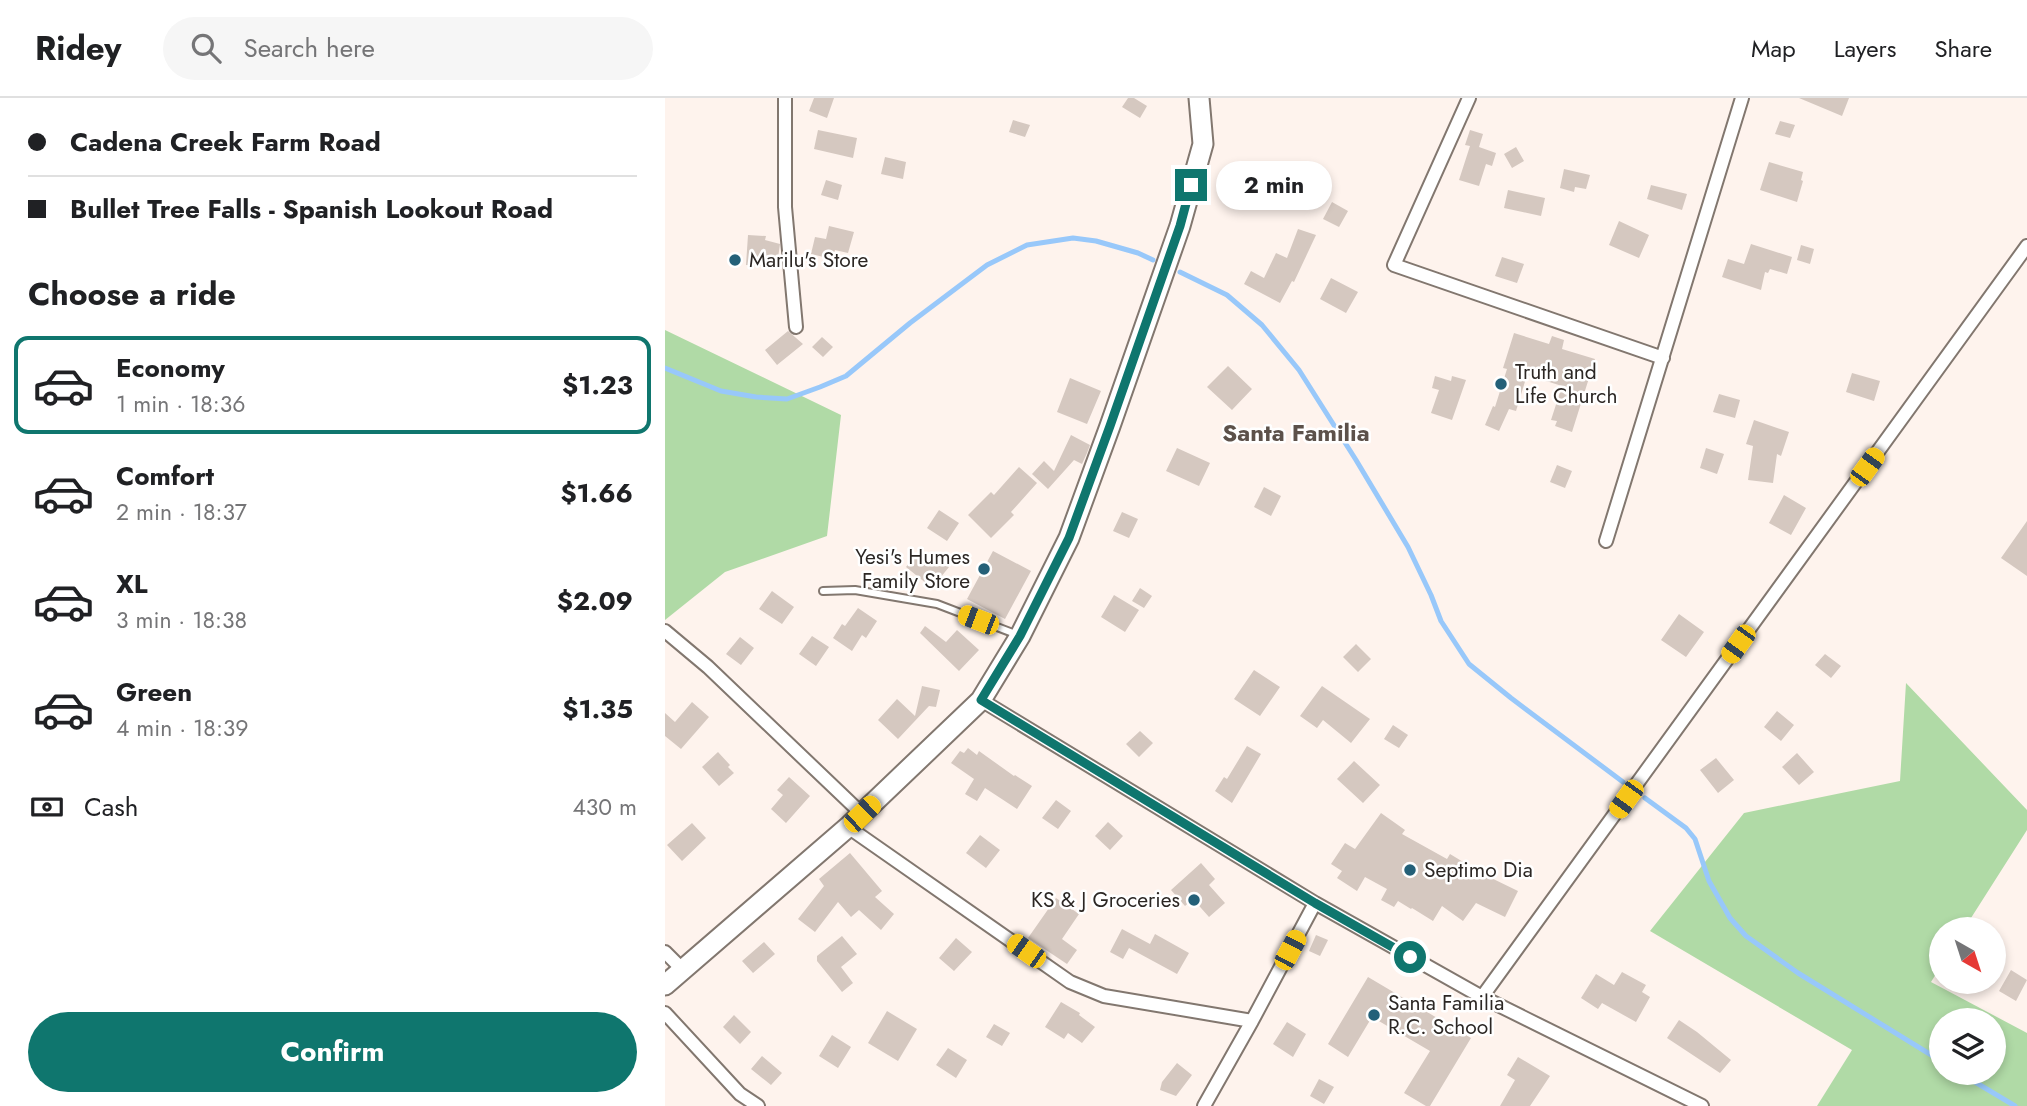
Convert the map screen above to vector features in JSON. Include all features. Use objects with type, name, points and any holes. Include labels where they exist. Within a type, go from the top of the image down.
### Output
[{"type":"main road","points":[[665,985],[855,820],[981,700],[1020,636],[1069,538],[1180,226],[1203,144],[1199,98]]},
{"type":"street","points":[[785,98],[785,206],[796,327]]},
{"type":"street","points":[[1469,98],[1394,265],[1663,358]]},
{"type":"street","points":[[1606,541],[1742,98]]},
{"type":"street","points":[[1482,998],[2027,246]]},
{"type":"street","points":[[665,631],[708,667],[855,820],[1070,982],[1104,996],[1252,1021]]},
{"type":"street","points":[[981,700],[1315,903],[1482,998],[1702,1106]]},
{"type":"street","points":[[1204,1106],[1315,903]]},
{"type":"street","points":[[665,952],[683,970]]},
{"type":"street","points":[[665,1013],[740,1094],[758,1106]]},
{"type":"lane","points":[[823,591],[855,590],[937,604],[1020,636]]},
{"type":"green space","points":[[665,330],[841,415],[827,536],[725,572],[665,620]]},
{"type":"green space","points":[[1906,683],[2027,810],[2027,830],[1972,917],[1929,917],[1929,994],[1954,994],[1980,1008],[1929,1008],[1929,1085],[2006,1085],[2006,1022],[2027,1033],[2027,1106],[1817,1106],[1852,1050],[1650,931],[1744,813],[1900,781]]},
{"type":"building","points":[[814,98],[834,98],[827,118],[809,111]]},
{"type":"building","points":[[1128,98],[1134,98],[1147,106],[1140,118],[1122,107]]},
{"type":"building","points":[[1799,98],[1849,98],[1842,116]]},
{"type":"building","points":[[1013,120],[1030,125],[1025,137],[1009,132]]},
{"type":"building","points":[[1780,121],[1795,125],[1790,138],[1775,134]]},
{"type":"building","points":[[818,130],[857,138],[853,158],[814,149]]},
{"type":"building","points":[[1470,130],[1483,134],[1479,147],[1496,153],[1492,166],[1486,164],[1479,186],[1459,180],[1470,146],[1465,145]]},
{"type":"building","points":[[1516,147],[1524,161],[1512,168],[1504,154]]},
{"type":"building","points":[[885,157],[906,162],[903,179],[881,174]]},
{"type":"building","points":[[1769,162],[1803,172],[1797,202],[1760,190]]},
{"type":"building","points":[[1564,169],[1590,175],[1586,189],[1575,187],[1574,192],[1560,188]]},
{"type":"building","points":[[826,180],[842,185],[838,200],[821,195]]},
{"type":"building","points":[[1651,185],[1687,194],[1682,210],[1647,199]]},
{"type":"building","points":[[1508,190],[1545,198],[1541,216],[1504,208]]},
{"type":"building","points":[[1332,202],[1348,211],[1339,227],[1323,219]]},
{"type":"building","points":[[1619,221],[1649,235],[1639,258],[1609,245]]},
{"type":"building","points":[[829,226],[854,232],[848,253],[835,250],[832,259],[811,254],[815,237],[826,239]]},
{"type":"building","points":[[1298,229],[1316,235],[1294,282],[1292,281],[1280,303],[1244,284],[1251,271],[1264,278],[1276,253],[1287,258]]},
{"type":"building","points":[[748,235],[766,236],[765,240],[780,244],[778,258],[763,255],[762,266],[746,265]]},
{"type":"building","points":[[1751,244],[1792,257],[1787,274],[1770,269],[1768,273],[1765,272],[1761,290],[1722,277],[1728,259],[1744,264]]},
{"type":"building","points":[[1801,245],[1814,249],[1810,264],[1797,260]]},
{"type":"building","points":[[1502,257],[1524,264],[1517,283],[1495,276]]},
{"type":"building","points":[[1331,278],[1358,292],[1346,313],[1320,299]]},
{"type":"building","points":[[788,331],[803,344],[777,365],[765,350]]},
{"type":"building","points":[[1514,333],[1549,344],[1552,336],[1564,340],[1562,349],[1595,359],[1572,432],[1555,426],[1557,421],[1551,420],[1562,386],[1527,375],[1516,411],[1509,409],[1499,431],[1485,425],[1493,406],[1495,407],[1507,369],[1503,368]]},
{"type":"building","points":[[822,337],[833,347],[823,357],[812,347]]},
{"type":"building","points":[[1228,366],[1252,389],[1232,410],[1207,387]]},
{"type":"building","points":[[1852,373],[1880,381],[1874,401],[1846,392]]},
{"type":"building","points":[[1435,376],[1451,381],[1452,376],[1466,380],[1452,420],[1431,413],[1439,390],[1432,388]]},
{"type":"building","points":[[1070,378],[1101,391],[1087,424],[1057,412]]},
{"type":"building","points":[[1719,394],[1740,400],[1735,418],[1713,412]]},
{"type":"building","points":[[1754,420],[1789,432],[1781,456],[1777,454],[1773,483],[1748,480],[1753,446],[1746,444]]},
{"type":"building","points":[[1071,435],[1090,445],[1087,453],[1082,464],[1074,460],[1048,489],[1032,474],[1044,461],[1054,471]]},
{"type":"building","points":[[1177,448],[1210,463],[1199,486],[1166,471]]},
{"type":"building","points":[[1706,448],[1724,454],[1717,474],[1700,468]]},
{"type":"building","points":[[1557,465],[1572,471],[1565,488],[1550,482]]},
{"type":"building","points":[[1019,467],[1037,483],[1011,512],[1014,515],[991,538],[968,515],[991,492],[994,495]]},
{"type":"building","points":[[1264,487],[1281,496],[1271,516],[1254,507]]},
{"type":"building","points":[[1784,495],[1806,508],[1791,535],[1769,523]]},
{"type":"building","points":[[939,510],[959,523],[947,541],[927,528]]},
{"type":"building","points":[[1122,512],[1138,519],[1129,538],[1113,531]]},
{"type":"building","points":[[2027,521],[2027,576],[2001,558]]},
{"type":"building","points":[[993,551],[1031,571],[1005,619],[967,599]]},
{"type":"building","points":[[931,553],[949,567],[932,588],[906,567],[916,555],[924,562]]},
{"type":"building","points":[[1140,588],[1152,596],[1144,608],[1132,601]]},
{"type":"building","points":[[772,591],[794,607],[782,624],[759,609]]},
{"type":"building","points":[[1114,595],[1139,610],[1125,632],[1101,617]]},
{"type":"building","points":[[858,608],[877,621],[866,638],[862,635],[852,651],[833,638]]},
{"type":"building","points":[[1679,614],[1704,632],[1686,657],[1661,640]]},
{"type":"building","points":[[925,626],[946,642],[957,630],[979,650],[959,671],[920,633]]},
{"type":"building","points":[[812,636],[829,647],[816,666],[799,654]]},
{"type":"building","points":[[740,637],[754,648],[741,665],[726,654]]},
{"type":"building","points":[[1356,644],[1371,659],[1358,672],[1343,657]]},
{"type":"building","points":[[1825,654],[1841,666],[1831,678],[1815,665]]},
{"type":"building","points":[[1254,670],[1280,687],[1260,716],[1234,699]]},
{"type":"building","points":[[922,686],[940,690],[936,707],[929,706],[898,739],[878,720],[897,699],[915,716]]},
{"type":"building","points":[[1322,686],[1370,719],[1351,743],[1323,720],[1317,728],[1300,716]]},
{"type":"building","points":[[692,702],[709,717],[681,749],[665,736],[665,713],[675,722]]},
{"type":"building","points":[[1777,711],[1794,725],[1781,741],[1764,727]]},
{"type":"building","points":[[1393,725],[1408,735],[1399,748],[1384,739]]},
{"type":"building","points":[[1140,731],[1153,743],[1139,757],[1126,744]]},
{"type":"building","points":[[1247,746],[1261,754],[1232,803],[1215,791],[1224,777],[1227,779]]},
{"type":"building","points":[[968,748],[977,755],[979,751],[1032,786],[1017,809],[985,788],[977,801],[965,794],[974,779],[951,763],[960,751],[964,753]]},
{"type":"building","points":[[718,752],[734,773],[719,786],[702,767]]},
{"type":"building","points":[[1797,753],[1814,772],[1799,785],[1782,767]]},
{"type":"building","points":[[1716,758],[1734,780],[1718,793],[1700,770]]},
{"type":"building","points":[[1354,761],[1380,785],[1363,803],[1337,779]]},
{"type":"building","points":[[789,777],[810,796],[786,823],[771,809],[783,795],[777,790]]},
{"type":"building","points":[[1056,800],[1071,811],[1058,829],[1042,818]]},
{"type":"building","points":[[1381,813],[1405,830],[1402,834],[1447,859],[1450,854],[1518,891],[1505,917],[1476,903],[1463,921],[1442,906],[1433,921],[1398,901],[1394,907],[1381,900],[1387,889],[1365,877],[1357,891],[1337,878],[1342,871],[1331,864],[1345,843],[1355,849]]},
{"type":"building","points":[[1108,822],[1123,836],[1110,850],[1095,836]]},
{"type":"building","points":[[692,823],[706,838],[682,861],[667,845]]},
{"type":"building","points":[[980,835],[1000,850],[986,868],[966,853]]},
{"type":"building","points":[[850,853],[882,891],[875,897],[894,914],[881,930],[859,910],[851,917],[838,902],[815,932],[798,919],[824,886],[819,879]]},
{"type":"building","points":[[1201,863],[1215,879],[1209,885],[1225,903],[1209,917],[1193,899],[1185,906],[1171,890]]},
{"type":"building","points":[[1056,898],[1079,914],[1062,939],[1077,950],[1067,964],[1028,938]]},
{"type":"building","points":[[1122,929],[1150,944],[1155,934],[1189,953],[1177,974],[1129,948],[1123,959],[1110,952]]},
{"type":"building","points":[[1316,935],[1328,940],[1320,956],[1309,951]]},
{"type":"building","points":[[842,936],[857,954],[841,967],[853,983],[842,992],[817,961],[817,956]]},
{"type":"building","points":[[956,938],[972,952],[954,971],[939,958]]},
{"type":"building","points":[[764,942],[775,954],[753,973],[742,961]]},
{"type":"building","points":[[2011,970],[2027,980],[2016,1001],[2004,994],[2006,979]]},
{"type":"building","points":[[1622,972],[1646,985],[1642,992],[1650,997],[1636,1022],[1602,1003],[1598,1009],[1581,998],[1596,974],[1614,985]]},
{"type":"building","points":[[1368,977],[1471,1038],[1430,1106],[1404,1093],[1430,1051],[1372,1017],[1348,1057],[1328,1044]]},
{"type":"building","points":[[1061,1002],[1080,1013],[1079,1015],[1095,1027],[1082,1043],[1068,1033],[1064,1039],[1045,1027]]},
{"type":"building","points":[[887,1011],[917,1029],[898,1061],[868,1043]]},
{"type":"building","points":[[734,1015],[751,1032],[740,1044],[723,1027]]},
{"type":"building","points":[[1679,1020],[1731,1060],[1720,1073],[1667,1038]]},
{"type":"building","points":[[1287,1022],[1306,1034],[1293,1057],[1273,1044]]},
{"type":"building","points":[[994,1024],[1010,1033],[1002,1046],[986,1037]]},
{"type":"building","points":[[832,1035],[851,1047],[838,1068],[819,1056]]},
{"type":"building","points":[[948,1048],[967,1060],[956,1078],[936,1065]]},
{"type":"building","points":[[762,1056],[782,1073],[771,1085],[751,1069]]},
{"type":"building","points":[[1518,1057],[1550,1076],[1530,1106],[1500,1106],[1515,1080],[1507,1075]]},
{"type":"building","points":[[1177,1063],[1192,1075],[1176,1096],[1160,1090],[1162,1082]]},
{"type":"building","points":[[1319,1079],[1334,1087],[1324,1104],[1310,1096]]},
{"type":"waterway","points":[[665,368],[721,391],[787,399],[846,376],[987,265],[1027,245],[1073,238],[1096,241],[1153,260]]},
{"type":"waterway","points":[[1180,272],[1227,295],[1262,325],[1299,370],[1408,547],[1441,621],[1469,664],[1623,782]]},
{"type":"waterway","points":[[1645,798],[1686,828],[1695,839],[1709,881],[1730,918],[1746,936],[1798,973],[1929,1054]]},
{"type":"waterway","points":[[1980,1085],[2015,1106]]},
{"type":"place","name":"Marilu's Store","points":[[735,260]]},
{"type":"place","name":"Truth and Life Church","points":[[1501,384]]},
{"type":"place","name":"Yesi's Humes Family Store","points":[[984,569]]},
{"type":"place","name":"Septimo Dia","points":[[1410,870]]},
{"type":"place","name":"KS & J Groceries","points":[[1194,900]]},
{"type":"place","name":"Santa Familia R.C. School","points":[[1374,1015]]},
{"type":"district","name":"Santa Familia","points":[[1296,433]]},
{"type":"route","points":[[1191,185],[1180,226],[1069,538],[1020,636],[981,700],[1315,903],[1410,957]]}]
